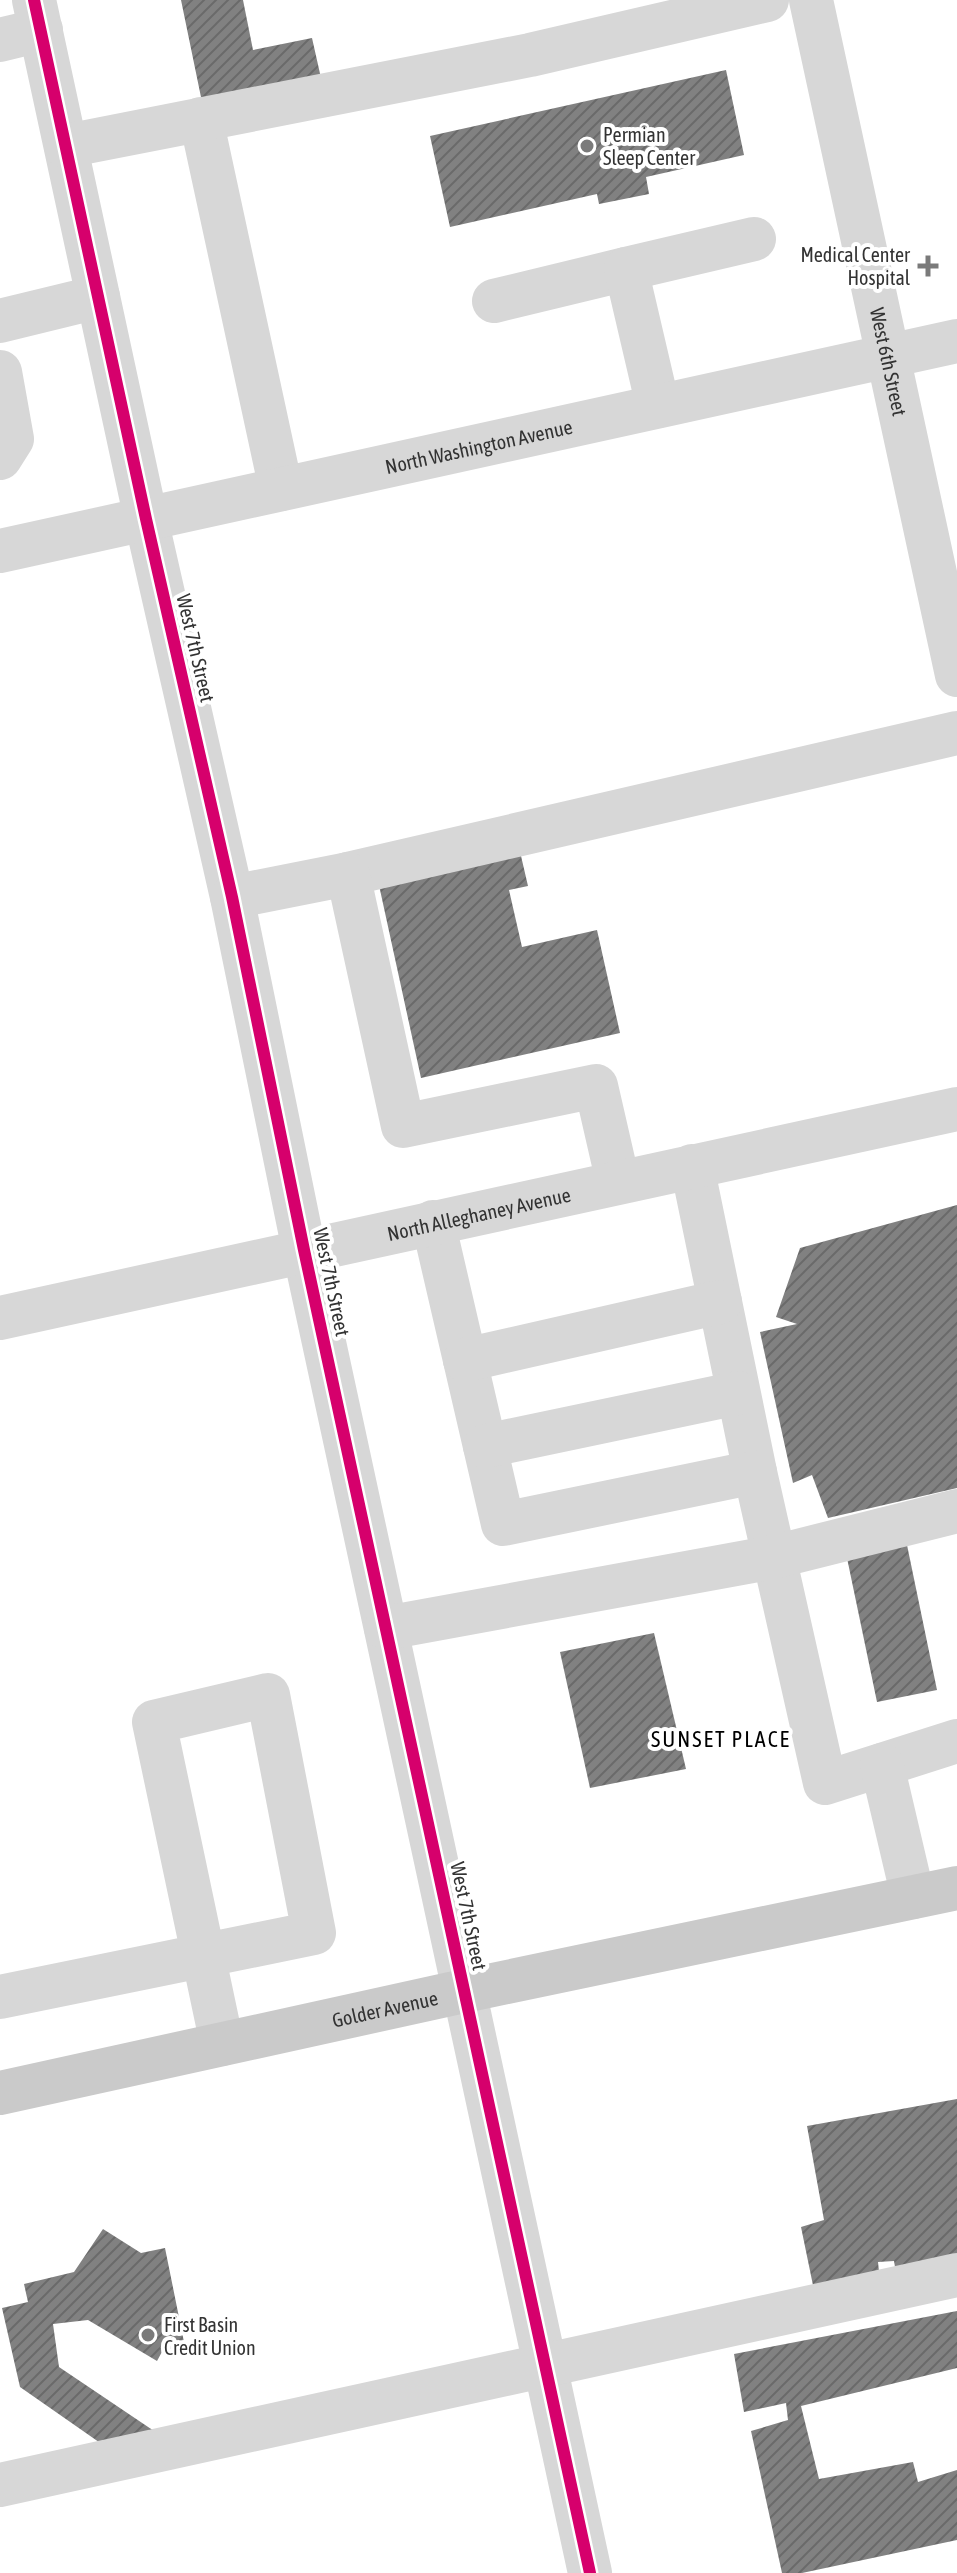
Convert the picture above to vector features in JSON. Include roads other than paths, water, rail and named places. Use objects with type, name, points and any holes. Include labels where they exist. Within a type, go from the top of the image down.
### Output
[{"type":"main road","name":"Golder Avenue","points":[[0,2093],[464,1991],[957,1888]]},
{"type":"street","points":[[66,146],[530,55],[767,0]]},
{"type":"street","name":"West 6th Street","points":[[811,0],[956,663]]},
{"type":"street","name":"West 7th Street","points":[[25,23],[66,146],[232,897],[304,1250],[590,2573]]},
{"type":"street","points":[[201,119],[281,489]]},
{"type":"street","points":[[494,301],[754,239]]},
{"type":"street","points":[[626,269],[658,406]]},
{"type":"street","points":[[0,321],[98,297]]},
{"type":"street","name":"North Washington Avenue","points":[[0,551],[957,341]]},
{"type":"street","points":[[0,372],[12,439],[0,458]]},
{"type":"street","points":[[232,897],[348,874],[957,733]]},
{"type":"street","points":[[348,874],[403,1126],[596,1086],[618,1182]]},
{"type":"street","name":"North Alleghaney Avenue","points":[[0,1318],[957,1109]]},
{"type":"street","points":[[692,1166],[755,1472],[825,1783],[957,1741]]},
{"type":"street","points":[[433,1222],[503,1524],[755,1472]]},
{"type":"street","points":[[465,1360],[720,1302]]},
{"type":"street","points":[[485,1446],[738,1393]]},
{"type":"street","points":[[386,1628],[774,1557],[957,1511]]},
{"type":"street","points":[[0,1997],[202,1956],[314,1933],[268,1695],[154,1722],[202,1956],[222,2044]]},
{"type":"street","points":[[882,1765],[913,1897]]},
{"type":"street","points":[[0,2485],[957,2275]]},
{"type":"place","name":"Permian Sleep Center","points":[[587,146]]},
{"type":"place","name":"Medical Center Hospital","points":[[928,266]]},
{"type":"place","name":"First Basin Credit Union","points":[[148,2335]]},
{"type":"district","name":"SUNSET PLACE","points":[[721,1739]]}]
